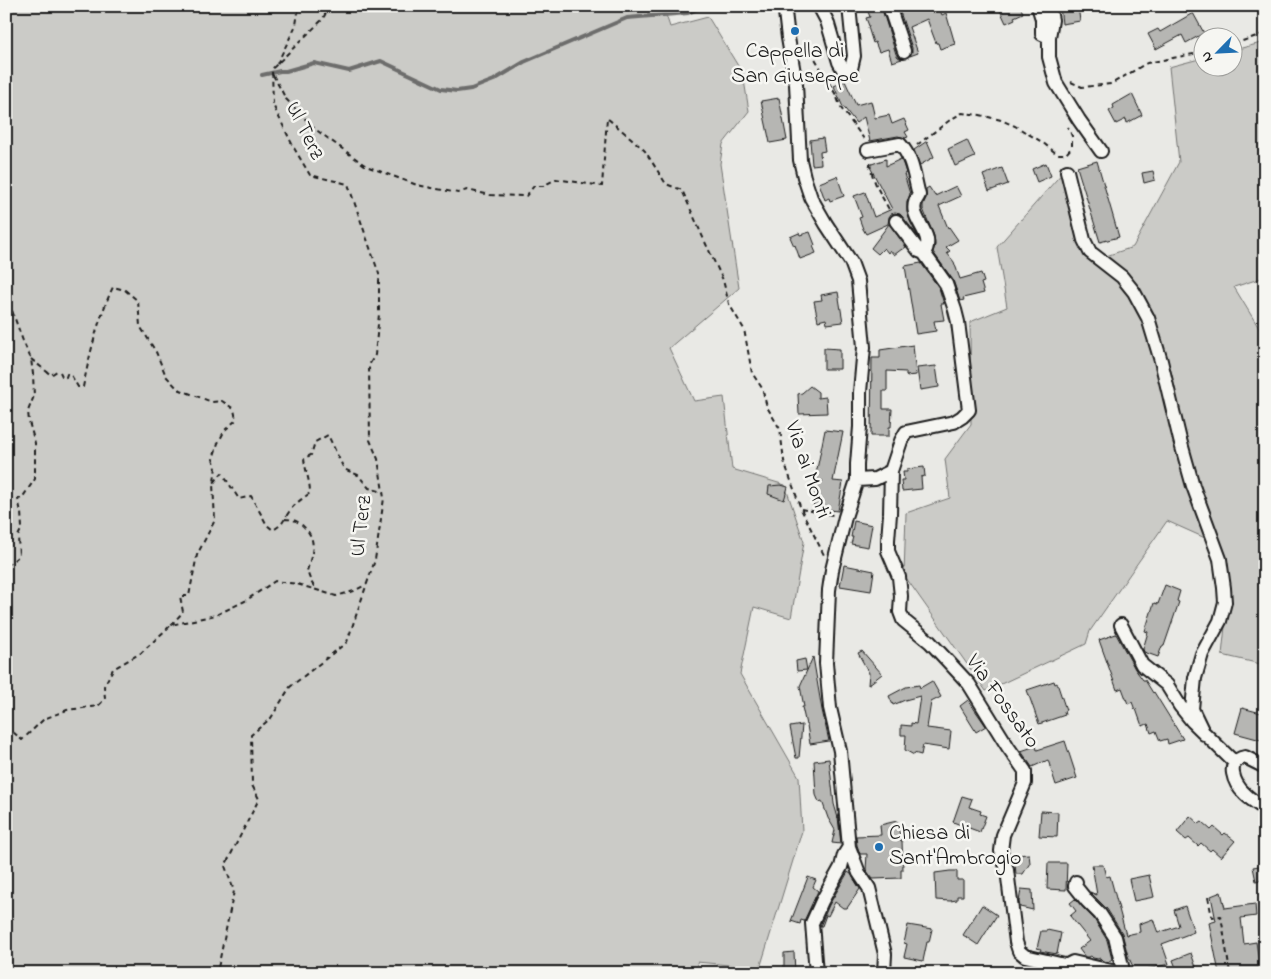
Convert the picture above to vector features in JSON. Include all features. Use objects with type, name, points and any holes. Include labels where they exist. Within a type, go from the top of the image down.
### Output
[{"type":"street","points":[[783,6],[796,84],[800,160],[804,177],[812,198],[826,224],[851,262],[858,281],[864,347],[860,392],[857,480],[845,517],[832,570],[829,590],[826,663],[830,708],[840,751],[849,847],[859,873],[869,888],[885,954],[884,973]]},
{"type":"street","points":[[819,6],[828,21],[838,62],[844,71],[851,69],[854,56],[849,6]]},
{"type":"street","points":[[889,6],[904,51]]},
{"type":"street","points":[[1038,6],[1042,19],[1042,34],[1049,37]]},
{"type":"street","points":[[1049,6],[1052,20],[1049,37],[1049,57],[1056,83],[1101,151]]},
{"type":"street","points":[[868,150],[900,144],[907,152],[918,196],[915,200],[914,214],[928,238],[928,248],[924,253]]},
{"type":"street","points":[[1067,171],[1084,240],[1090,252],[1122,278],[1134,292],[1148,318],[1193,486],[1220,559],[1224,602],[1220,621],[1202,654],[1195,678],[1192,709],[1204,734]]},
{"type":"street","points":[[857,480],[875,479],[891,470],[906,432],[954,422],[962,418],[969,410],[958,322],[946,284],[924,253],[919,251],[896,221]]},
{"type":"street","name":"Via Fossato","points":[[891,470],[888,550],[899,577],[902,620],[930,642],[969,684],[1025,771],[1025,783],[1003,835],[1001,851],[1007,870],[1016,942],[1019,951],[1025,956],[1069,969]]},
{"type":"street","points":[[1121,625],[1142,665],[1167,684],[1180,706],[1192,721],[1234,762]]},
{"type":"street","points":[[1265,767],[1245,757],[1234,762],[1232,769],[1233,777],[1244,793],[1265,809]]},
{"type":"street","points":[[816,973],[812,923],[841,867],[844,854],[849,847]]},
{"type":"street","points":[[1069,969],[1071,963],[1076,962],[1121,973],[1122,966],[1115,937],[1100,914],[1075,886],[1076,882]]},
{"type":"path","points":[[276,65],[296,25],[299,6]]},
{"type":"path","points":[[276,65],[322,20],[330,6]]},
{"type":"path","points":[[1244,40],[1265,33]]},
{"type":"path","points":[[788,38],[793,38],[813,55],[836,95],[841,108],[866,140],[871,172],[875,184],[896,221]]},
{"type":"path","points":[[1070,82],[1082,87],[1111,84],[1147,63],[1194,54]]},
{"type":"path","name":"Ul Terz","points":[[224,973],[218,968],[234,891],[225,866],[258,799],[252,785],[251,735],[271,718],[290,687],[346,642],[375,560],[384,498],[378,459],[370,440],[369,365],[375,355],[379,314],[379,274],[348,184],[310,176],[294,148],[273,105],[272,69],[276,65]]},
{"type":"path","name":"Via ai Monti","points":[[272,73],[286,100],[315,130],[366,166],[417,185],[458,193],[467,190],[490,195],[526,196],[534,186],[543,186],[556,179],[602,186],[607,118],[631,138],[644,151],[666,184],[682,190],[723,280],[729,304],[744,329],[752,374],[762,388],[767,407],[780,428],[784,461],[801,509],[820,549]]},
{"type":"path","points":[[907,152],[962,113],[1001,120],[1035,138],[1057,154],[1066,154],[1072,147],[1072,136],[1065,121]]},
{"type":"path","points":[[6,735],[13,732],[22,740],[44,719],[66,710],[98,706],[105,699],[104,686],[114,669],[141,653],[183,612],[180,596],[189,596],[197,555],[215,520],[214,484],[216,466],[213,459],[225,430],[236,420],[234,409],[222,401],[212,402],[178,389],[166,376],[156,352],[140,326],[138,301],[125,290],[113,287],[106,302],[93,343],[83,387],[78,387],[71,375],[67,374],[63,378],[60,372],[57,371],[51,375],[31,359]]},
{"type":"path","points":[[6,294],[31,359],[34,396],[28,412],[35,443],[36,479],[22,498],[18,500],[22,528],[18,536],[19,556],[6,566]]},
{"type":"path","points":[[214,484],[222,473],[239,499],[251,496],[267,525],[273,530],[281,526],[289,512],[310,493],[310,481],[305,470],[304,458],[311,456],[315,442],[328,436],[344,469],[358,475],[369,488],[383,492]]},
{"type":"path","points":[[801,509],[845,517]]},
{"type":"path","points":[[285,519],[293,519],[311,534],[313,542],[312,555],[307,571],[316,589]]},
{"type":"path","points":[[171,625],[216,615],[245,601],[275,581],[297,584],[336,596],[367,584]]},
{"type":"path","points":[[1208,897],[1212,916],[1221,916],[1230,973]]},
{"type":"shaded area","points":[[6,6],[663,6],[670,27],[708,17],[743,74],[749,111],[723,144],[720,164],[739,288],[669,348],[694,401],[724,397],[732,469],[785,485],[804,542],[791,618],[754,607],[740,674],[799,777],[802,831],[760,968],[697,962],[700,973],[6,973]]},
{"type":"shaded area","points":[[1265,42],[1265,277],[1234,287],[1265,338],[1265,665],[1222,655],[1229,588],[1214,542],[1167,521],[1090,631],[1086,644],[986,691],[904,575],[906,513],[950,498],[945,459],[971,424],[970,322],[1007,307],[997,247],[1064,171],[1094,260],[1133,247],[1179,162],[1169,67],[1194,60],[1194,78],[1244,78],[1244,47]]},
{"type":"building","points":[[866,6],[881,6],[896,54],[902,59],[892,62],[888,49],[879,52],[875,42],[873,43],[868,27],[866,18],[870,17]]},
{"type":"building","points":[[898,6],[938,6],[942,15],[946,13],[955,44],[940,49],[927,19],[909,27],[918,53],[910,56],[912,48]]},
{"type":"building","points":[[998,6],[1020,6],[1023,13],[1006,23]]},
{"type":"building","points":[[1060,6],[1078,6],[1080,21],[1062,24]]},
{"type":"building","points":[[1193,13],[1201,28],[1194,28],[1194,39],[1186,43],[1182,35],[1156,49],[1148,34],[1158,29],[1160,32]]},
{"type":"building","points":[[845,81],[856,105],[871,101],[875,118],[889,115],[892,124],[904,119],[909,130],[905,132],[908,137],[898,136],[870,141],[864,117],[856,123],[842,105],[834,86]]},
{"type":"building","points":[[1132,94],[1142,115],[1127,123],[1126,119],[1116,124],[1109,111],[1114,108],[1113,105]]},
{"type":"building","points":[[779,98],[787,140],[770,143],[761,101]]},
{"type":"building","points":[[823,138],[825,151],[820,152],[821,164],[812,165],[810,140]]},
{"type":"building","points":[[967,140],[975,157],[955,166],[948,149]]},
{"type":"building","points":[[927,141],[934,157],[920,165],[914,150]]},
{"type":"building","points":[[886,159],[886,166],[901,159],[910,194],[907,202],[907,212],[917,235],[900,214],[895,213],[889,217],[888,224],[866,234],[863,229],[859,218],[862,217],[854,196],[865,192],[874,217],[892,209],[869,165]]},
{"type":"building","points":[[1097,161],[1119,237],[1100,242],[1077,167]]},
{"type":"building","points":[[1046,163],[1051,176],[1037,182],[1032,169]]},
{"type":"building","points":[[1002,168],[1008,184],[989,191],[983,175]]},
{"type":"building","points":[[1153,171],[1155,180],[1144,183],[1142,173]]},
{"type":"building","points":[[837,176],[844,196],[830,201],[829,198],[825,200],[819,183]]},
{"type":"building","points":[[956,186],[961,196],[939,206],[948,228],[958,240],[946,247],[950,251],[947,253],[954,262],[960,279],[981,273],[984,282],[981,283],[984,293],[963,298],[964,300],[960,301],[953,280],[933,252],[935,245],[934,236],[923,209],[926,189],[929,187],[935,196]]},
{"type":"building","points":[[889,224],[906,247],[894,255],[890,250],[888,253],[884,248],[878,254],[871,248]]},
{"type":"building","points":[[810,232],[816,253],[800,259],[790,237],[799,233],[800,235]]},
{"type":"building","points":[[921,263],[939,288],[944,304],[941,304],[944,320],[934,321],[936,331],[916,334],[905,266]]},
{"type":"building","points":[[838,292],[843,322],[827,324],[826,319],[818,321],[814,301],[822,300],[821,295]]},
{"type":"building","points":[[913,345],[916,375],[906,376],[906,372],[887,371],[887,391],[883,391],[883,409],[892,409],[889,436],[871,436],[872,358],[880,358],[880,350]]},
{"type":"building","points":[[824,348],[840,349],[840,369],[824,369]]},
{"type":"building","points":[[936,366],[939,387],[920,390],[917,368]]},
{"type":"building","points":[[810,386],[818,392],[818,398],[826,397],[827,413],[799,414],[798,394]]},
{"type":"building","points":[[825,430],[843,432],[833,481],[843,482],[838,511],[813,508],[817,481],[823,481],[817,479],[818,474],[816,474]]},
{"type":"building","points":[[924,467],[925,476],[921,477],[922,489],[902,491],[901,480],[904,480],[903,472],[907,472],[907,469]]},
{"type":"building","points":[[781,485],[788,487],[784,500],[768,494],[769,486]]},
{"type":"building","points":[[854,521],[872,525],[868,547],[851,544]]},
{"type":"building","points":[[844,565],[874,571],[871,591],[840,586]]},
{"type":"building","points":[[1165,585],[1180,591],[1177,601],[1179,602],[1164,646],[1162,646],[1158,657],[1144,652],[1143,649],[1148,632],[1145,631],[1154,603],[1158,604]]},
{"type":"building","points":[[1116,634],[1135,669],[1154,692],[1183,739],[1168,744],[1167,739],[1160,741],[1156,731],[1151,733],[1148,724],[1142,726],[1136,709],[1132,702],[1128,704],[1122,688],[1117,690],[1099,640]]},
{"type":"building","points":[[862,651],[882,674],[868,685],[869,673],[858,653]]},
{"type":"building","points":[[813,657],[829,741],[810,744],[802,707],[804,707],[800,686]]},
{"type":"building","points":[[805,659],[807,670],[797,671],[796,661]]},
{"type":"building","points":[[932,681],[941,697],[931,702],[927,728],[951,731],[949,749],[923,745],[921,755],[914,753],[914,755],[905,750],[906,735],[901,735],[901,725],[911,726],[911,723],[916,724],[920,696],[893,705],[889,696],[906,687],[919,685],[920,688]]},
{"type":"building","points":[[1054,681],[1055,684],[1057,683],[1066,710],[1064,711],[1065,715],[1039,724],[1027,690]]},
{"type":"building","points":[[968,700],[986,726],[976,732],[960,706]]},
{"type":"building","points":[[1242,708],[1265,714],[1265,726],[1261,740],[1235,733]]},
{"type":"building","points":[[802,725],[799,758],[796,758],[790,727]]},
{"type":"building","points":[[1065,741],[1077,778],[1056,785],[1048,760],[1032,767],[1021,751],[1036,746],[1037,750]]},
{"type":"building","points":[[829,759],[841,844],[832,843],[835,830],[822,801],[819,802],[816,795],[814,761]]},
{"type":"building","points":[[962,796],[972,799],[969,807],[981,811],[980,814],[986,816],[980,832],[953,822]]},
{"type":"building","points":[[1041,811],[1058,812],[1057,837],[1039,836]]},
{"type":"building","points":[[1190,816],[1199,824],[1202,822],[1211,830],[1214,827],[1223,835],[1225,833],[1235,841],[1221,857],[1201,843],[1198,846],[1189,838],[1186,840],[1177,832]]},
{"type":"building","name":"Chiesa di Sant'Ambrogio","points":[[897,821],[902,841],[903,870],[901,870],[901,878],[873,879],[866,870],[867,854],[860,854],[856,836],[881,835],[880,825]]},
{"type":"building","points":[[1029,854],[1030,863],[1023,874],[1016,874],[1014,855]]},
{"type":"building","points":[[1048,863],[1067,863],[1066,890],[1047,889]]},
{"type":"building","points":[[1092,865],[1103,865],[1106,877],[1110,876],[1126,935],[1140,932],[1139,924],[1153,919],[1158,933],[1179,926],[1174,910],[1185,906],[1194,932],[1162,944],[1169,964],[1148,969],[1151,973],[1136,973],[1128,956],[1122,933],[1107,909],[1090,892],[1097,895]]},
{"type":"building","points":[[1265,865],[1265,879],[1256,881],[1253,867]]},
{"type":"building","points":[[957,871],[957,880],[963,880],[963,896],[957,896],[957,900],[936,900],[935,873]]},
{"type":"building","points":[[848,872],[860,889],[847,908],[843,908],[835,902],[828,916],[826,915],[822,926],[820,926],[829,905]]},
{"type":"building","points":[[1149,875],[1154,897],[1134,901],[1129,879]]},
{"type":"building","points":[[808,877],[816,880],[813,887],[818,891],[804,921],[801,920],[800,924],[791,921]]},
{"type":"building","points":[[1021,889],[1032,890],[1033,910],[1020,907]]},
{"type":"building","points":[[1221,892],[1225,908],[1255,904],[1256,916],[1241,918],[1244,944],[1256,942],[1261,973],[1219,973],[1209,923],[1216,921],[1211,896]]},
{"type":"building","points":[[1075,899],[1094,919],[1107,940],[1112,959],[1108,962],[1091,956],[1085,957],[1079,949],[1090,941],[1070,916],[1076,911],[1070,903]]},
{"type":"building","points":[[982,905],[997,915],[978,945],[963,935]]},
{"type":"building","points":[[908,925],[932,929],[923,961],[904,957],[907,944],[904,943]]},
{"type":"building","points":[[1047,930],[1061,933],[1057,954],[1040,951],[1041,949],[1037,948],[1041,931]]},
{"type":"building","points":[[794,952],[795,973],[784,973],[784,953]]},
{"type":"building","points":[[1191,953],[1197,970],[1190,973],[1178,973],[1173,960]]},
{"type":"waterway","points":[[262,75],[314,63],[349,71],[381,61],[441,89],[457,91],[471,89],[494,80],[524,62],[627,18],[688,13],[704,6]]},
{"type":"place","name":"Cappella di San Giuseppe","points":[[795,31]]},
{"type":"place","name":"Chiesa di Sant'Ambrogio","points":[[879,847]]}]
